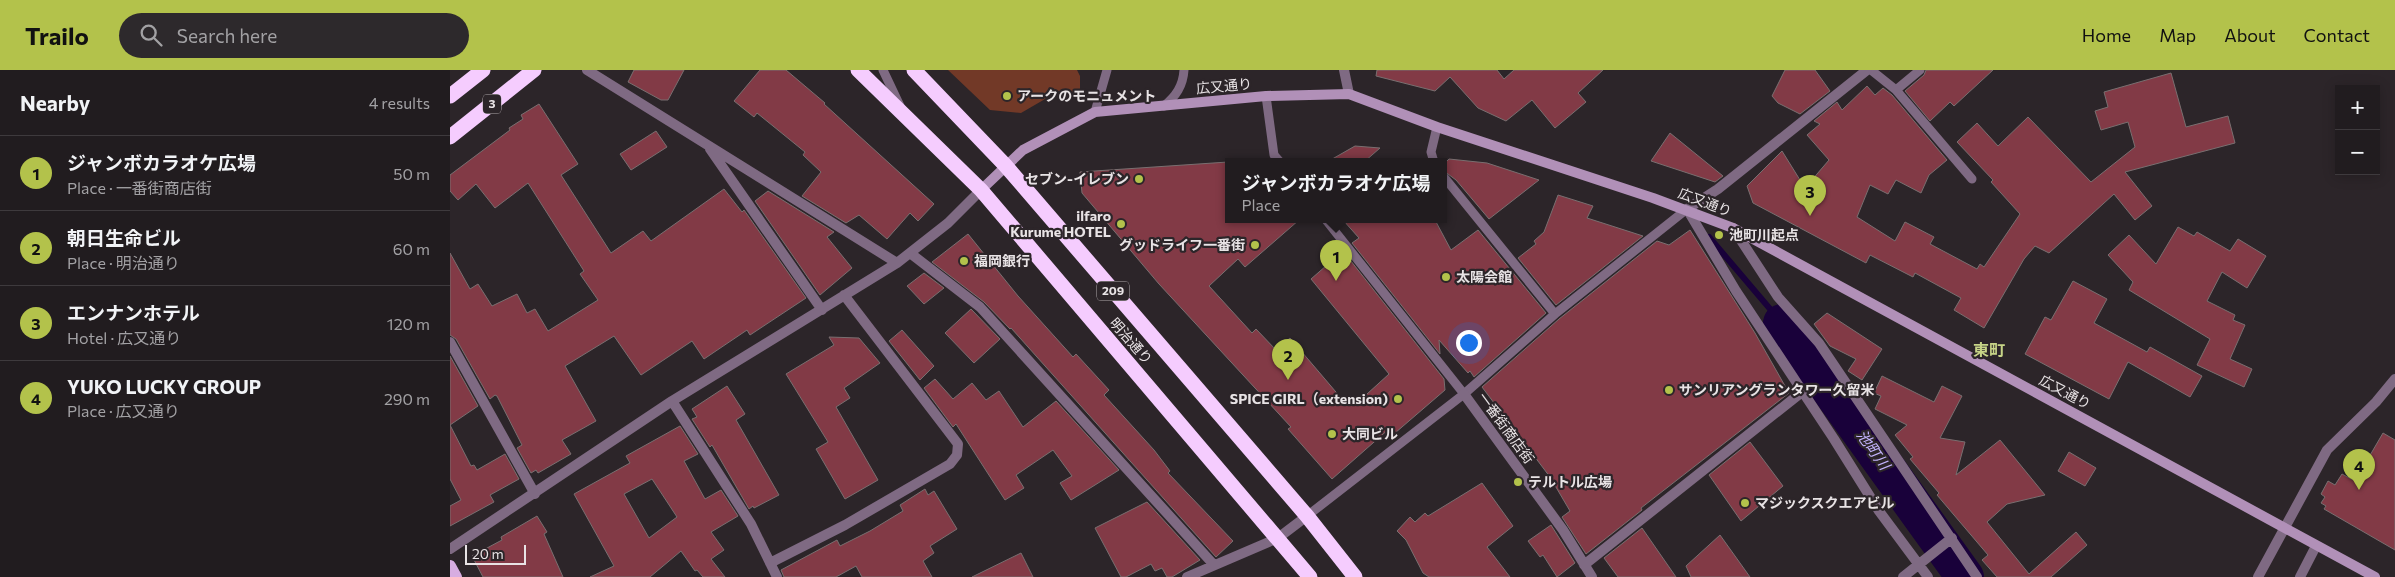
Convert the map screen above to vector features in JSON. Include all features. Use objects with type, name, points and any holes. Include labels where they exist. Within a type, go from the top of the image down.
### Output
[{"type":"highway","name":"3","points":[[450,96],[483,70]]},
{"type":"highway","name":"3","points":[[450,137],[534,70]]},
{"type":"highway","name":"明治通り","points":[[858,70],[980,190],[1310,577]]},
{"type":"highway","name":"明治通り","points":[[914,70],[1006,165],[1307,516],[1355,577]]},
{"type":"main road","points":[[450,566],[456,577]]},
{"type":"street","points":[[587,70],[896,263]]},
{"type":"street","points":[[1344,70],[1349,94]]},
{"type":"street","points":[[1867,70],[1718,189],[1687,209],[1736,291],[1834,439],[1879,511],[1928,577]]},
{"type":"street","name":"広又通り","points":[[980,190],[1023,150],[1095,112],[1266,96],[1349,94],[1437,127],[1687,209],[1733,228],[2375,577]]},
{"type":"street","points":[[706,144],[822,310]]},
{"type":"street","points":[[450,549],[672,401],[896,263],[948,223],[980,190]]},
{"type":"street","points":[[1733,228],[1778,297],[1819,343],[1977,577]]},
{"type":"street","points":[[910,253],[980,307],[1214,565]]},
{"type":"street","points":[[770,563],[845,524],[950,464],[957,454],[958,444],[844,295]]},
{"type":"street","points":[[450,342],[535,494]]},
{"type":"street","points":[[2258,577],[2327,450],[2376,402],[2395,379]]},
{"type":"street","points":[[1584,565],[1802,392]]},
{"type":"street","name":"一番街商店街","points":[[1464,394],[1563,530],[1592,577]]},
{"type":"street","points":[[672,401],[751,524],[777,577]]},
{"type":"street","points":[[1187,577],[1278,538],[1307,516]]},
{"type":"street","points":[[1903,577],[1952,538]]},
{"type":"street","points":[[2300,577],[2316,546]]},
{"type":"lane","points":[[883,70],[905,115]]},
{"type":"lane","points":[[1095,112],[1107,70]]},
{"type":"lane","points":[[1164,106],[1176,96],[1184,70]]},
{"type":"lane","points":[[1871,70],[1896,90],[1972,179]]},
{"type":"lane","points":[[1896,90],[1920,70]]},
{"type":"lane","points":[[1266,96],[1274,155],[1277,158]]},
{"type":"lane","points":[[1433,158],[1431,152],[1437,127]]},
{"type":"lane","points":[[1447,181],[1555,314]]},
{"type":"lane","points":[[1307,516],[1464,394],[1555,314],[1687,209]]},
{"type":"lane","points":[[1328,223],[1464,394]]},
{"type":"shaded area","points":[[948,70],[1077,70],[1080,76],[1080,91],[1052,95],[1021,113],[990,110]]},
{"type":"building","points":[[634,70],[684,70],[668,100],[661,100],[628,82]]},
{"type":"building","points":[[760,70],[786,70],[825,103],[934,204],[918,221],[910,213],[887,239],[859,215],[846,223],[802,196],[821,172],[803,155],[805,152],[757,113],[754,117],[734,101]]},
{"type":"building","points":[[1377,70],[1497,70],[1504,79],[1514,70],[1603,70],[1578,93],[1586,102],[1555,128],[1532,100],[1506,121],[1478,108],[1450,77],[1435,91],[1376,76]]},
{"type":"building","points":[[1785,70],[1815,70],[1830,91],[1800,114],[1778,103],[1772,96]]},
{"type":"building","points":[[1926,70],[1993,70],[1954,106],[1950,102],[1930,121],[1905,91],[1924,75]]},
{"type":"building","points":[[2171,73],[2186,127],[2228,116],[2235,143],[2125,172],[2152,206],[2135,220],[2114,194],[2049,253],[2035,246],[2024,259],[1984,328],[1954,310],[1961,298],[1915,273],[1913,277],[1870,255],[1866,263],[1753,203],[1747,186],[1782,151],[1805,188],[1829,160],[1807,135],[1820,124],[1814,121],[1837,102],[1842,110],[1867,86],[1875,95],[1883,88],[1892,95],[1947,160],[1929,175],[1921,193],[1896,180],[1888,194],[1870,185],[1857,217],[1895,241],[1905,222],[1934,237],[1930,244],[1977,269],[1980,264],[1984,267],[2020,214],[1991,182],[1993,180],[1957,142],[1977,123],[1998,146],[2028,117],[2091,182],[2135,147],[2128,122],[2101,130],[2095,111],[2108,107],[2104,92]]},
{"type":"building","points":[[539,104],[578,164],[561,175],[611,253],[643,231],[651,241],[724,189],[742,212],[744,210],[806,298],[750,335],[747,330],[704,359],[692,341],[641,375],[614,336],[565,366],[596,421],[562,440],[571,454],[538,473],[536,470],[531,473],[517,448],[522,445],[497,396],[495,395],[490,399],[456,339],[450,335],[450,253],[470,289],[478,284],[492,306],[517,294],[527,313],[535,309],[548,331],[598,300],[580,274],[584,271],[528,183],[495,208],[476,184],[458,200],[450,191],[450,175],[510,130],[509,128],[523,119],[521,115]]},
{"type":"building","points":[[656,131],[667,147],[631,170],[620,154]]},
{"type":"building","points":[[1670,133],[1723,176],[1715,182],[1651,161]]},
{"type":"building","points":[[1355,146],[1380,148],[1369,158],[1334,158]]},
{"type":"building","points":[[1449,159],[1487,163],[1539,180],[1489,219],[1456,180],[1447,173],[1447,161]]},
{"type":"building","points":[[1225,162],[1225,223],[1296,223],[1245,267],[1238,259],[1209,286],[1252,333],[1256,329],[1276,350],[1290,338],[1347,405],[1353,400],[1356,404],[1389,374],[1311,279],[1343,251],[1444,379],[1445,390],[1395,433],[1390,428],[1332,479],[1288,429],[1291,427],[1159,284],[1082,193],[1080,172]]},
{"type":"building","points":[[768,191],[834,232],[827,237],[852,268],[820,295],[755,201]]},
{"type":"building","points":[[1558,195],[1593,206],[1587,218],[1643,236],[1556,305],[1518,258],[1536,244],[1534,241],[1544,232]]},
{"type":"building","points":[[1346,223],[1437,223],[1451,250],[1478,230],[1546,313],[1474,377],[1470,371],[1468,373],[1439,340],[1440,354],[1352,243],[1359,238]]},
{"type":"building","points":[[2178,227],[2194,236],[2197,232],[2230,251],[2238,239],[2266,256],[2247,288],[2222,272],[2207,301],[2235,315],[2233,320],[2245,325],[2230,359],[2252,369],[2244,387],[2197,365],[2210,339],[2129,290],[2133,282],[2108,255],[2129,235],[2156,264]]},
{"type":"building","points":[[1690,230],[1755,333],[1789,393],[1641,508],[1642,510],[1586,554],[1562,517],[1570,511],[1550,477],[1482,387],[1559,319],[1657,241],[1669,245]]},
{"type":"building","points":[[968,234],[1018,296],[1073,357],[1076,354],[1109,390],[1104,395],[1154,450],[1170,471],[1168,473],[1233,541],[1216,557],[1011,328],[984,302],[932,262]]},
{"type":"building","points":[[924,273],[944,288],[924,304],[907,286]]},
{"type":"building","points":[[2073,281],[2107,299],[2094,323],[2147,352],[2150,347],[2202,376],[2190,397],[2128,362],[2109,399],[2025,354],[2045,317],[2051,320]]},
{"type":"building","points":[[971,309],[1000,339],[974,363],[945,333]]},
{"type":"building","points":[[1827,313],[1882,349],[1862,380],[1848,371],[1856,359],[1830,346],[1814,324]]},
{"type":"building","points":[[902,330],[934,366],[920,380],[889,341]]},
{"type":"building","points":[[829,337],[859,338],[880,363],[844,388],[850,398],[836,407],[878,480],[845,499],[816,449],[828,442],[786,374],[834,345]]},
{"type":"building","points":[[450,356],[478,406],[450,425]]},
{"type":"building","points":[[1882,376],[1934,402],[1942,386],[1962,396],[1940,438],[1965,442],[1956,475],[2000,440],[2045,495],[2007,504],[1987,522],[2029,574],[2076,532],[2087,545],[2051,577],[1997,577],[1982,560],[1988,555],[1937,495],[1939,493],[1910,459],[1913,457],[1895,435],[1907,425],[1875,409],[1881,396],[1874,393]]},
{"type":"building","points":[[935,379],[953,399],[972,383],[986,400],[999,391],[1023,427],[1056,401],[1119,470],[1071,500],[1060,483],[1072,476],[1053,450],[1016,475],[1024,488],[1005,500],[956,424],[953,427],[924,388]]},
{"type":"building","points":[[727,386],[745,414],[736,420],[779,495],[749,509],[712,445],[710,447],[692,419],[697,417],[692,409]]},
{"type":"building","points":[[450,425],[471,466],[474,465],[477,470],[505,454],[519,479],[490,495],[494,502],[450,526],[450,506],[461,500],[450,479]]},
{"type":"building","points":[[680,426],[698,454],[684,461],[705,499],[721,490],[738,516],[711,532],[724,550],[711,559],[725,577],[703,577],[697,570],[695,571],[681,551],[650,577],[590,577],[614,566],[574,494],[630,463],[626,456]],"holes":[[[652,479],[677,517],[649,538],[624,494]]]},
{"type":"building","points":[[2383,433],[2395,440],[2395,550],[2324,509],[2326,506],[2321,503],[2325,497],[2321,494],[2328,481],[2335,485],[2342,474],[2355,481]]},
{"type":"building","name":"マジックスクエアビル","points":[[1750,442],[1783,486],[1741,521],[1709,475]]},
{"type":"building","points":[[2069,452],[2096,468],[2085,486],[2058,471]]},
{"type":"building","points":[[1482,483],[1513,526],[1487,547],[1510,577],[1429,577],[1423,573],[1406,540],[1397,531],[1410,517],[1415,522],[1425,513],[1428,516]]},
{"type":"building","points":[[925,489],[928,495],[934,491],[957,529],[930,546],[934,553],[923,561],[932,577],[862,577],[856,566],[836,577],[784,577],[781,570],[837,540],[840,546],[870,531],[903,511],[900,505]]},
{"type":"building","points":[[1147,502],[1200,560],[1172,577],[1167,577],[1162,568],[1155,571],[1151,564],[1126,577],[1121,577],[1095,528]]},
{"type":"building","points":[[537,516],[547,532],[544,534],[563,577],[483,577],[472,556],[502,540],[501,537]]},
{"type":"building","points":[[1551,525],[1575,563],[1557,577],[1543,555],[1540,557],[1528,541]]},
{"type":"building","points":[[1642,528],[1676,577],[1618,577],[1604,558]]},
{"type":"building","points":[[1720,535],[1750,577],[1691,577],[1686,566]]},
{"type":"building","points":[[1021,553],[1033,577],[972,577]]},
{"type":"waterway","points":[[1709,237],[1782,323]]},
{"type":"waterway","name":"池町川","points":[[1782,323],[1965,577]]},
{"type":"place","name":"アークのモニュメント","points":[[1007,96]]},
{"type":"place","name":"セブン-イレブン","points":[[1139,179]]},
{"type":"place","name":"エンナンホテル","points":[[1810,216]]},
{"type":"place","name":"ilfaro Kurume HOTEL","points":[[1121,224]]},
{"type":"place","name":"池町川起点","points":[[1719,235]]},
{"type":"place","name":"グッドライフ一番街","points":[[1255,245]]},
{"type":"place","name":"福岡銀行","points":[[964,261]]},
{"type":"place","name":"太陽会館","points":[[1446,277]]},
{"type":"place","name":"ジャンボカラオケ広場","points":[[1336,281]]},
{"type":"place","name":"朝日生命ビル","points":[[1288,380]]},
{"type":"place","name":"サンリアングランタワー久留米","points":[[1669,390]]},
{"type":"place","name":"SPICE GIRL（extension)","points":[[1398,399]]},
{"type":"place","name":"大同ビル","points":[[1332,434]]},
{"type":"place","name":"テルトル広場","points":[[1518,482]]},
{"type":"place","name":"YUKO LUCKY GROUP","points":[[2359,490]]},
{"type":"place","name":"マジックスクエアビル","points":[[1745,503]]},
{"type":"district","name":"東町","points":[[1989,350]]}]
